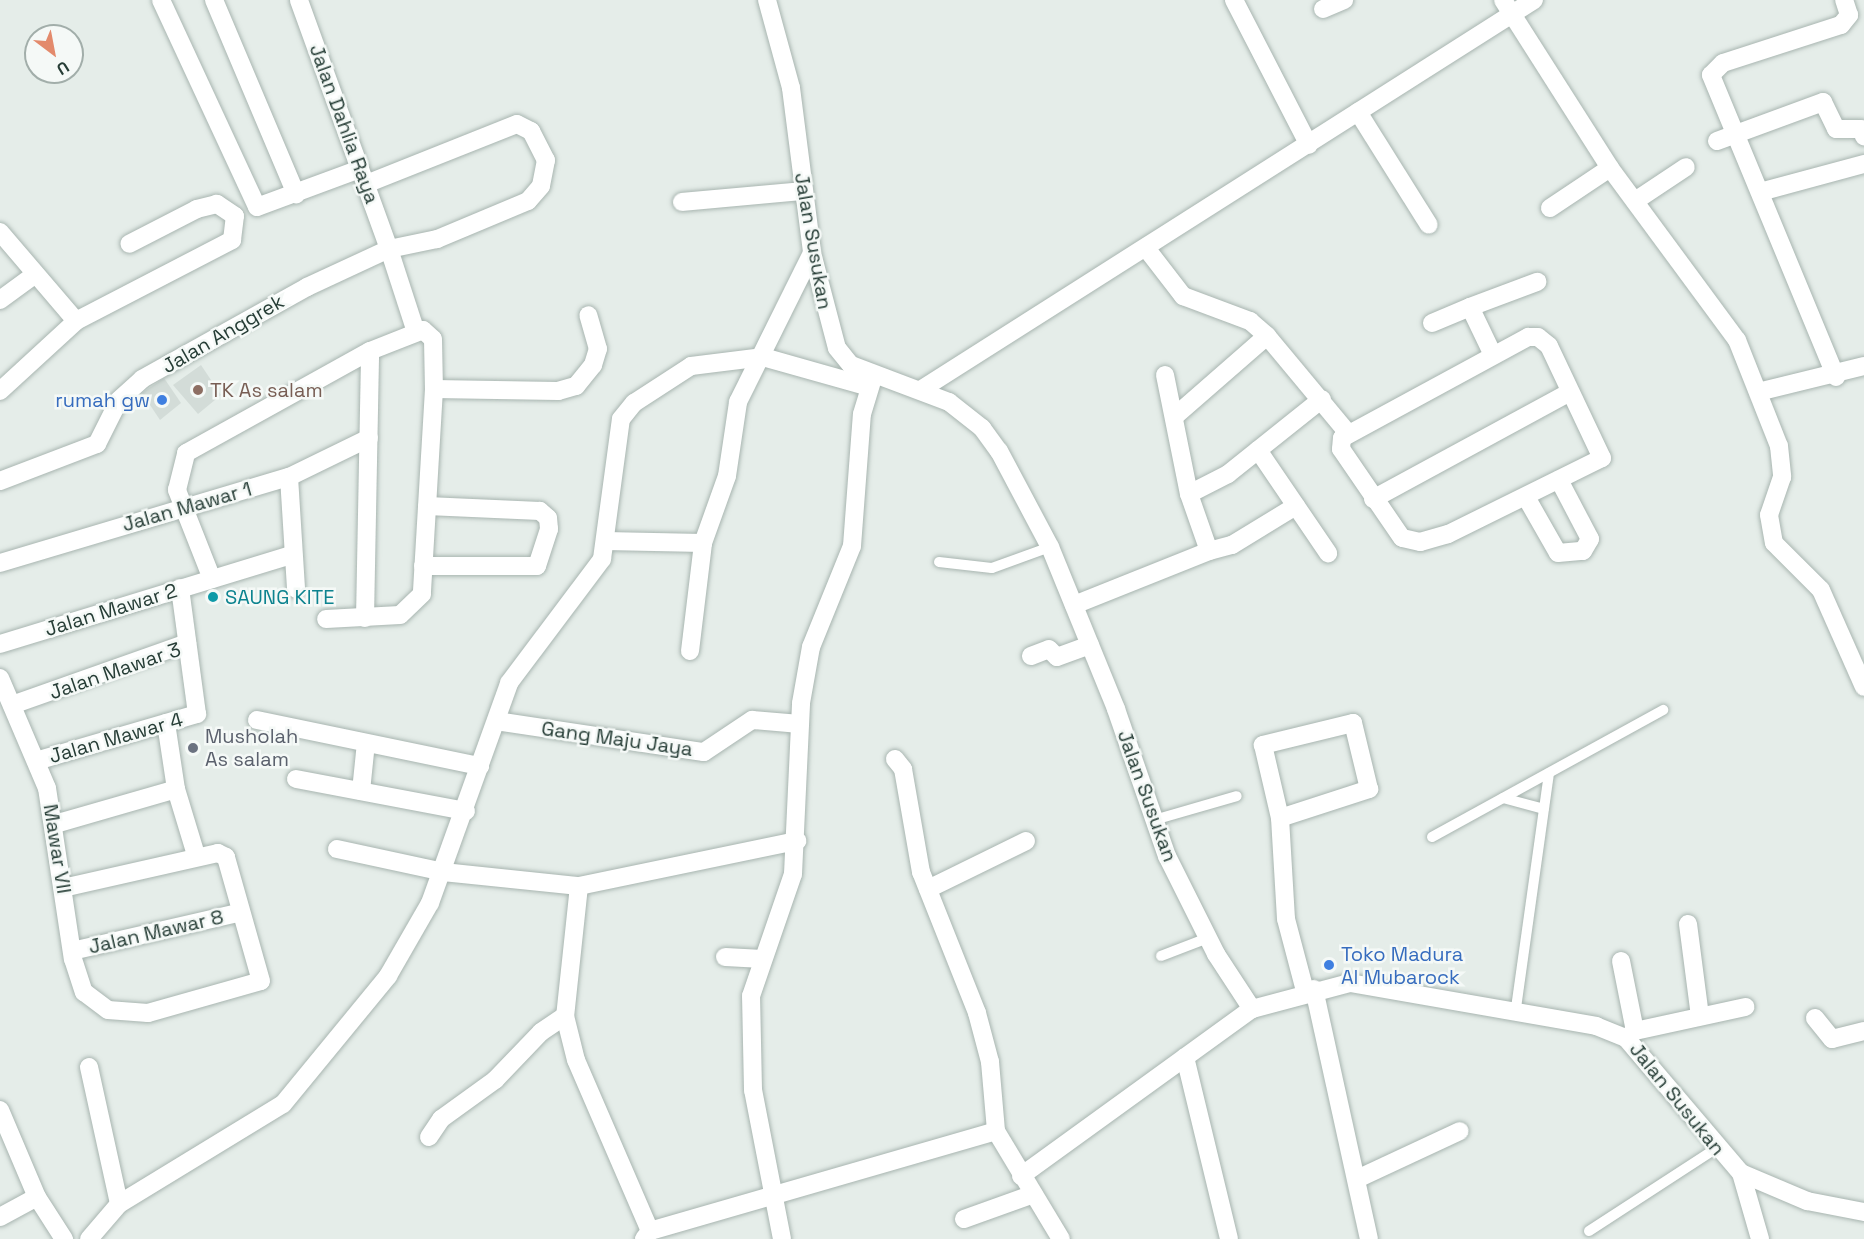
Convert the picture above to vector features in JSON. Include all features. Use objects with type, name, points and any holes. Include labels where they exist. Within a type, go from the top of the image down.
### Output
[{"type":"street","points":[[161,0],[252,203],[263,208],[296,194],[363,177]]},
{"type":"street","points":[[214,0],[296,194]]},
{"type":"street","name":"Jalan Dahlia Raya","points":[[299,0],[389,249],[415,329]]},
{"type":"street","name":"Jalan Susukan","points":[[767,0],[790,88],[812,253],[837,348],[851,365],[872,381],[922,389],[982,428],[1050,547],[1090,645],[1154,820],[1208,938],[1252,1009],[1309,990],[1373,984],[1516,1008],[1630,1035],[1718,1148],[1741,1173],[1807,1201],[1864,1212]]},
{"type":"street","points":[[1234,0],[1309,145]]},
{"type":"street","points":[[1323,9],[1344,0]]},
{"type":"street","points":[[922,389],[1309,145],[1507,6],[1534,0]]},
{"type":"street","points":[[1836,377],[1736,135],[1712,70],[1841,25],[1849,15],[1844,0]]},
{"type":"street","points":[[1507,6],[1610,168],[1702,287],[1762,392],[1782,477],[1769,515],[1774,543],[1821,590],[1864,687]]},
{"type":"street","points":[[1717,141],[1823,102],[1836,129],[1861,129],[1864,136]]},
{"type":"street","points":[[1358,112],[1429,225]]},
{"type":"street","name":"Jalan Anggrek","points":[[0,481],[96,444],[118,399],[142,379],[307,286],[389,249],[437,239],[528,201],[541,186],[545,171],[539,142],[517,124],[363,177]]},
{"type":"street","points":[[1760,192],[1864,164]]},
{"type":"street","points":[[1635,201],[1686,167]]},
{"type":"street","points":[[1550,208],[1610,168]]},
{"type":"street","points":[[682,202],[804,191]]},
{"type":"street","points":[[0,391],[76,321],[232,240],[234,216],[217,204],[197,209],[129,244]]},
{"type":"street","points":[[0,232],[34,275],[76,321]]},
{"type":"street","points":[[1146,248],[1183,296],[1250,321],[1267,336],[1322,399],[1347,432]]},
{"type":"street","points":[[690,651],[703,543],[727,476],[738,402],[763,357],[812,253]]},
{"type":"street","points":[[0,300],[34,275]]},
{"type":"street","points":[[1432,322],[1537,282]]},
{"type":"street","points":[[1470,307],[1492,353]]},
{"type":"street","points":[[434,389],[558,391],[576,386],[593,365],[598,349],[588,315]]},
{"type":"street","points":[[212,579],[177,490],[186,453],[370,351],[415,329],[434,339],[434,389],[422,594],[413,608],[365,618],[326,619]]},
{"type":"street","points":[[1174,417],[1267,336]]},
{"type":"street","points":[[1538,337],[1549,346],[1570,392],[1603,455],[1526,497],[1420,542],[1402,538],[1373,499],[1341,449],[1347,432],[1492,353],[1538,337]]},
{"type":"street","points":[[365,618],[370,351]]},
{"type":"street","points":[[89,1239],[119,1204],[283,1104],[316,1070],[388,976],[442,872],[466,811],[509,683],[596,568],[605,541],[621,419],[634,403],[691,366],[763,357],[872,381],[852,546],[812,647],[800,724],[797,841],[785,904],[763,958],[752,996],[753,1090],[775,1193],[782,1239]]},
{"type":"street","points":[[1762,392],[1836,377],[1864,366]]},
{"type":"street","points":[[1165,375],[1189,494],[1209,551]]},
{"type":"street","points":[[1373,499],[1570,392]]},
{"type":"street","points":[[1189,494],[1258,450],[1322,399]]},
{"type":"street","name":"Jalan Mawar 1","points":[[0,563],[289,477],[369,438]]},
{"type":"street","points":[[1258,450],[1328,553]]},
{"type":"street","points":[[289,477],[291,555],[296,589]]},
{"type":"street","points":[[1526,497],[1558,553],[1583,551],[1590,539],[1559,480]]},
{"type":"street","points":[[423,566],[537,566],[549,529],[548,518],[540,511],[427,506]]},
{"type":"street","points":[[1074,605],[1209,551],[1232,546],[1296,506]]},
{"type":"street","points":[[605,541],[703,543]]},
{"type":"street","name":"Jalan Mawar 2","points":[[0,644],[291,555]]},
{"type":"street","points":[[180,588],[187,644]]},
{"type":"street","name":"Jalan Mawar 3","points":[[12,705],[187,644],[197,714]]},
{"type":"street","points":[[1031,656],[1049,649],[1057,657],[1090,645]]},
{"type":"street","name":"Mawar VII","points":[[0,678],[36,762],[55,824],[72,951],[84,992]]},
{"type":"street","name":"Jalan Mawar 4","points":[[36,762],[197,714]]},
{"type":"street","points":[[257,720],[480,766]]},
{"type":"street","name":"Gang Maju Jaya","points":[[496,721],[704,752],[752,720],[800,724]]},
{"type":"street","points":[[166,723],[176,789],[196,855]]},
{"type":"street","points":[[1280,818],[1369,789],[1353,723],[1263,745],[1280,818],[1286,919],[1309,990],[1359,1178],[1369,1239]]},
{"type":"street","points":[[361,791],[366,743]]},
{"type":"street","points":[[895,759],[903,769],[911,841],[977,1013],[990,1062],[996,1131],[1061,1239]]},
{"type":"street","points":[[296,779],[466,811]]},
{"type":"street","points":[[55,824],[176,789]]},
{"type":"street","points":[[337,849],[442,872],[579,886],[797,841]]},
{"type":"street","points":[[928,889],[1026,841]]},
{"type":"street","points":[[63,888],[196,855],[226,857],[238,913]]},
{"type":"street","points":[[579,886],[566,1016],[576,1060],[647,1235],[775,1193],[996,1131]]},
{"type":"street","name":"Jalan Mawar 8","points":[[72,951],[238,913],[260,983],[148,1013],[108,1010],[84,992]]},
{"type":"street","points":[[1688,924],[1700,1016]]},
{"type":"street","points":[[725,957],[763,958]]},
{"type":"street","points":[[1621,961],[1630,1035],[1700,1016],[1745,1007]]},
{"type":"street","points":[[1021,1176],[1252,1009]]},
{"type":"street","points":[[429,1137],[441,1119],[495,1080],[541,1032],[566,1016]]},
{"type":"street","points":[[1815,1018],[1832,1039],[1864,1031]]},
{"type":"street","points":[[1185,1057],[1228,1239]]},
{"type":"street","points":[[89,1067],[119,1204]]},
{"type":"street","points":[[0,1110],[40,1202],[64,1239]]},
{"type":"street","points":[[1359,1178],[1460,1131]]},
{"type":"street","points":[[1741,1173],[1760,1239]]},
{"type":"street","points":[[964,1219],[1034,1194]]},
{"type":"street","points":[[0,1217],[40,1202]]},
{"type":"lane","points":[[939,562],[1004,567],[1050,547]]},
{"type":"lane","points":[[1432,837],[1663,710]]},
{"type":"lane","points":[[1516,1008],[1549,773]]},
{"type":"lane","points":[[1154,820],[1237,796]]},
{"type":"lane","points":[[1503,798],[1544,809]]},
{"type":"lane","points":[[1161,956],[1208,938]]},
{"type":"lane","points":[[1589,1231],[1718,1148]]},
{"type":"shaded area","name":"TK As salam","points":[[201,365],[221,395],[198,414],[173,385]]},
{"type":"shaded area","points":[[164,378],[181,403],[160,420],[142,393]]},
{"type":"place","name":"TK As salam","points":[[198,390]]},
{"type":"place","name":"rumah gw","points":[[162,400]]},
{"type":"place","name":"SAUNG KITE","points":[[213,597]]},
{"type":"place","name":"Musholah As salam","points":[[193,748]]},
{"type":"place","name":"Toko Madura Al Mubarock","points":[[1329,965]]}]
